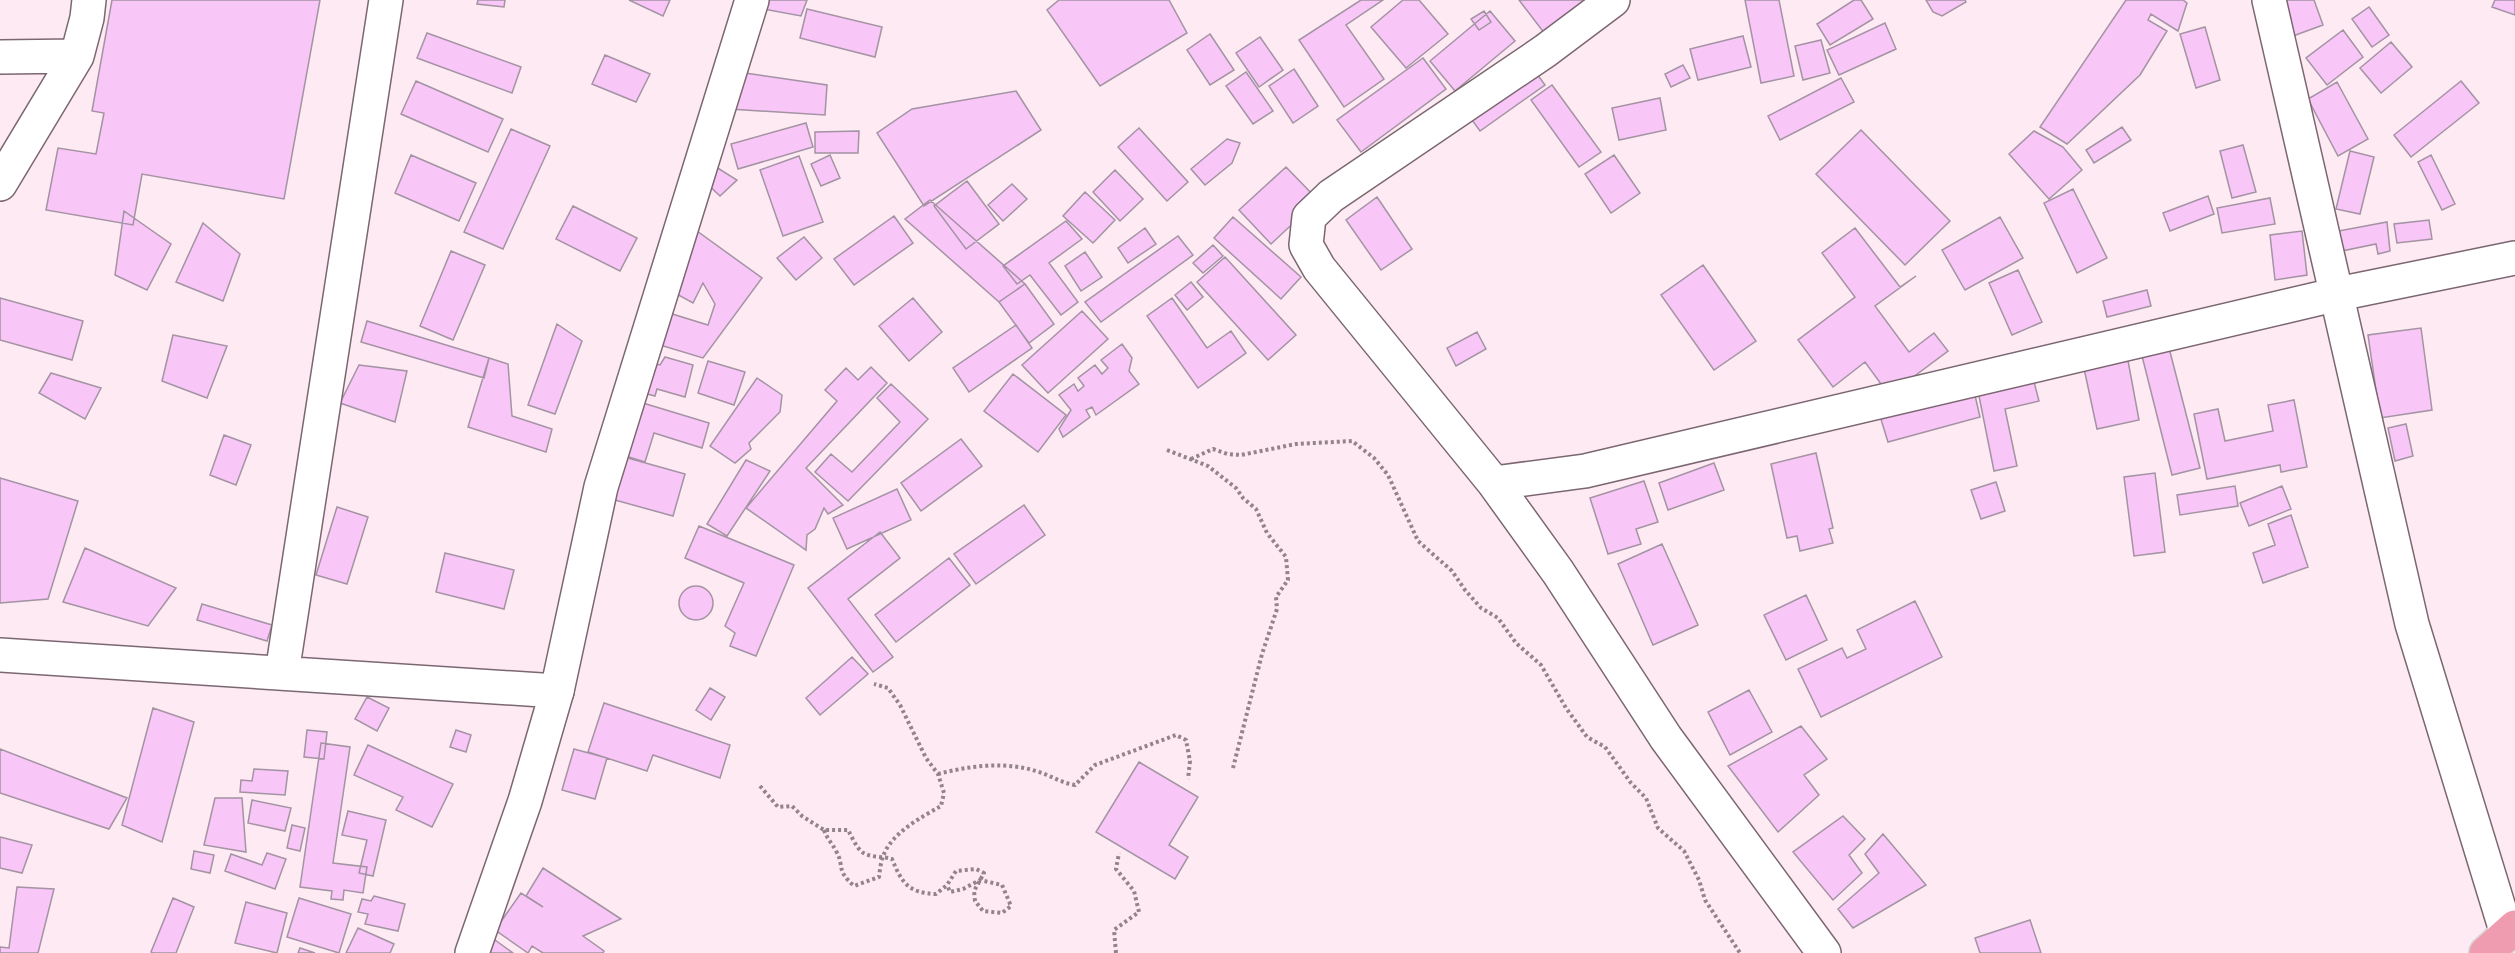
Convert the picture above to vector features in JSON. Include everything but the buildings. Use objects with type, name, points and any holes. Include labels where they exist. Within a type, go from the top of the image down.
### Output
[{"type":"street","points":[[0,184],[77,56],[87,18],[89,0]]},
{"type":"street","points":[[282,673],[386,0]]},
{"type":"street","points":[[472,953],[525,801],[557,691],[601,487],[753,0]]},
{"type":"street","points":[[1613,0],[1545,51],[1331,195],[1309,216],[1306,245],[1319,268],[1494,483],[1558,572],[1666,738],[1824,953]]},
{"type":"street","points":[[2269,0],[2412,624],[2503,938]]},
{"type":"street","points":[[0,57],[77,56]]},
{"type":"street","points":[[1494,483],[1585,471],[2338,294],[2515,258]]},
{"type":"street","points":[[0,655],[557,691]]},
{"type":"path","points":[[1191,459],[1213,449],[1227,454],[1241,455],[1296,444],[1352,441],[1374,458],[1388,475],[1418,541],[1452,571],[1481,608],[1498,618],[1516,643],[1540,665],[1587,736],[1605,747],[1631,783],[1646,798],[1658,828],[1684,850],[1699,880],[1705,900],[1740,953]]},
{"type":"path","points":[[1167,450],[1216,472],[1256,508],[1267,533],[1286,557],[1288,566],[1288,580],[1276,597],[1277,609],[1262,654],[1233,768]]},
{"type":"path","points":[[824,830],[828,842],[837,852],[843,876],[854,885],[879,877],[882,856],[888,844],[909,826],[941,806],[944,793],[938,774],[926,758],[900,705],[888,688],[874,684]]},
{"type":"path","points":[[938,774],[961,768],[1003,765],[1035,771],[1076,785],[1095,765],[1176,735],[1186,740],[1190,761],[1188,779]]},
{"type":"path","points":[[760,786],[778,807],[792,806],[802,816],[824,830],[848,830],[861,851],[869,856],[892,859],[904,885],[923,894],[936,894],[947,885],[956,871],[976,869],[984,873],[980,880],[974,891],[975,901],[983,911],[1002,913],[1011,906],[1002,885],[980,880],[963,889],[950,892],[947,885]]},
{"type":"path","points":[[1116,953],[1114,930],[1138,912],[1134,891],[1116,869],[1119,853]]}]
